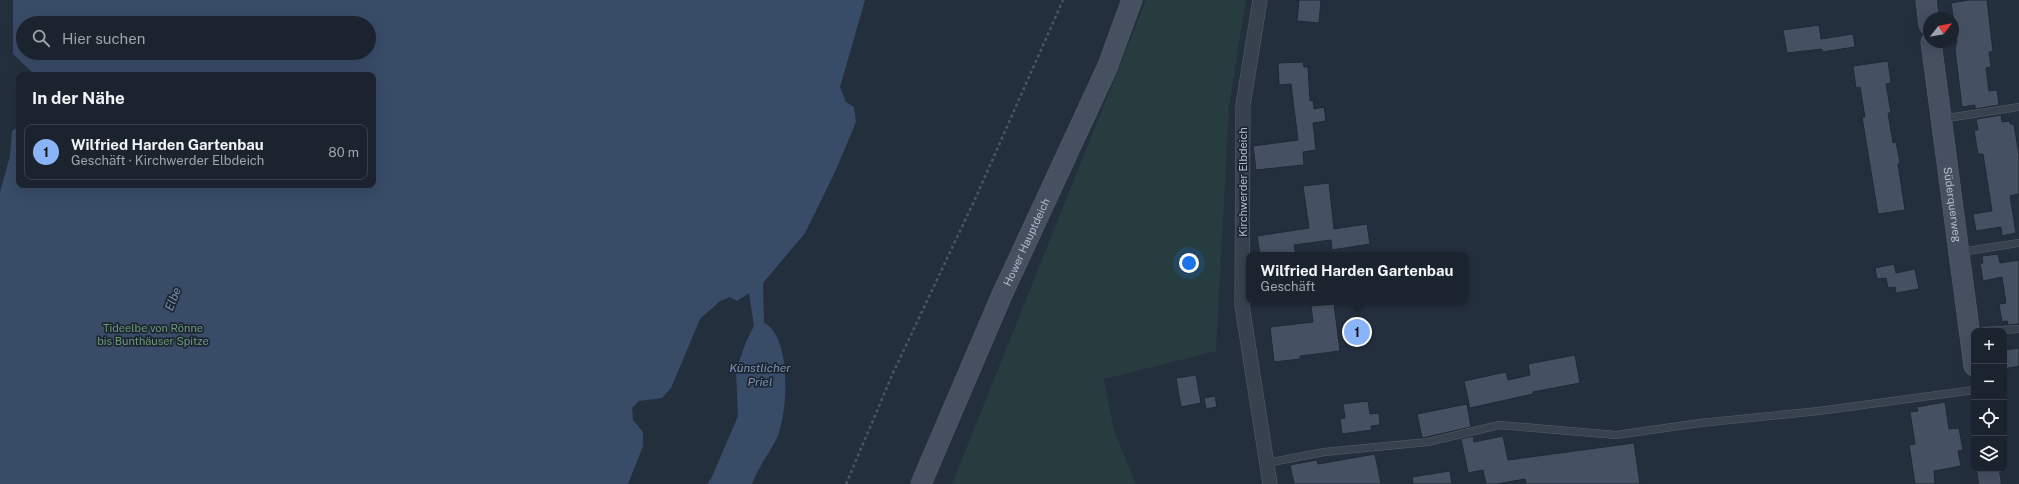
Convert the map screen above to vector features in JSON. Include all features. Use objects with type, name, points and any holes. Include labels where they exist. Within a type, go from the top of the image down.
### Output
[{"type":"street","name":"Hower Hauptdeich","points":[[921,484],[1000,297],[1107,68],[1132,0]]},
{"type":"street","name":"Kirchwerder Elbdeich","points":[[1260,0],[1243,105],[1242,305],[1270,484]]},
{"type":"street","points":[[1926,0],[1927,12]]},
{"type":"street","name":"Süderquerweg","points":[[1932,48],[1958,252],[1975,328]]},
{"type":"street","points":[[1988,472],[1990,484]]},
{"type":"lane","points":[[1941,119],[2019,107]]},
{"type":"lane","points":[[1958,252],[2019,243]]},
{"type":"lane","points":[[2007,330],[2019,329]]},
{"type":"lane","points":[[1267,463],[1324,452],[1428,442],[1499,425],[1616,435],[1700,423],[1819,411],[1971,390]]},
{"type":"path","points":[[846,484],[893,373],[976,197],[1063,0]]},
{"type":"green space","points":[[1146,0],[1246,0],[1229,106],[1216,351],[1104,379],[1114,431],[1136,484],[952,484]]},
{"type":"water","points":[[13,0],[865,0],[840,87],[846,102],[854,107],[856,122],[835,172],[805,233],[763,283],[764,323],[773,331],[779,343],[785,376],[784,411],[777,438],[757,472],[752,484],[707,484],[711,479],[738,416],[736,370],[746,342],[754,326],[749,293],[737,301],[730,297],[720,301],[700,319],[671,388],[662,398],[639,401],[632,408],[633,420],[643,432],[643,446],[628,484],[0,484],[0,192],[10,156],[12,131],[16,128],[16,188],[376,188],[376,72],[32,72],[19,60],[376,60],[376,16],[16,16],[16,57],[13,54]]},
{"type":"building","points":[[1299,0],[1321,0],[1319,23],[1297,21]]},
{"type":"building","points":[[1969,0],[1987,0],[1993,52],[1989,52],[1991,67],[1986,68],[1989,91],[1997,90],[1999,105],[1975,109],[1975,105],[1962,107],[1955,49],[1959,48],[1959,12],[1952,12],[1951,3]]},
{"type":"building","points":[[1819,25],[1821,39],[1853,34],[1855,47],[1822,52],[1822,49],[1787,53],[1783,30]]},
{"type":"building","points":[[1888,61],[1891,83],[1886,84],[1891,113],[1888,113],[1893,143],[1896,142],[1900,163],[1898,164],[1905,210],[1878,214],[1862,117],[1865,117],[1860,87],[1856,88],[1853,66]]},
{"type":"building","points":[[1303,62],[1304,67],[1308,67],[1310,101],[1313,100],[1314,109],[1324,107],[1326,121],[1313,123],[1316,150],[1303,152],[1304,165],[1256,170],[1253,146],[1298,140],[1291,84],[1279,85],[1278,63]]},
{"type":"building","points":[[2001,115],[2002,122],[2010,121],[2010,124],[2014,124],[2019,155],[2019,194],[2010,196],[2016,233],[2002,236],[2001,227],[1976,231],[1973,214],[1992,211],[1983,154],[1978,154],[1974,130],[1978,130],[1976,119]]},
{"type":"building","points":[[1329,183],[1334,229],[1367,224],[1370,244],[1332,250],[1331,240],[1294,245],[1295,252],[1260,252],[1257,236],[1309,228],[1303,186]]},
{"type":"building","points":[[1998,254],[2000,263],[2019,260],[2019,324],[2008,325],[2007,321],[2002,322],[1999,304],[2006,303],[2002,277],[1983,281],[1980,263],[1983,263],[1982,256]]},
{"type":"building","points":[[1894,264],[1896,273],[1915,269],[1919,289],[1896,293],[1895,287],[1888,288],[1886,278],[1877,279],[1875,268]]},
{"type":"building","points":[[1334,304],[1340,351],[1300,356],[1300,359],[1274,362],[1270,327],[1313,322],[1311,306]]},
{"type":"building","points":[[2019,348],[2019,366],[2007,368],[2007,350]]},
{"type":"building","points":[[1575,355],[1580,383],[1533,392],[1533,394],[1470,408],[1464,381],[1506,372],[1508,380],[1530,375],[1528,364]]},
{"type":"building","points":[[1196,375],[1201,403],[1181,407],[1176,378]]},
{"type":"building","points":[[1215,396],[1217,407],[1206,409],[1204,398]]},
{"type":"building","points":[[1368,401],[1370,414],[1379,413],[1380,425],[1371,426],[1372,430],[1342,434],[1340,419],[1345,418],[1343,404]]},
{"type":"building","points":[[1945,402],[1949,429],[1959,428],[1963,450],[1958,451],[1961,466],[1934,471],[1935,484],[1915,484],[1909,445],[1915,444],[1910,412],[1918,411],[1917,407]]},
{"type":"building","points":[[1467,404],[1471,427],[1422,438],[1417,414]]},
{"type":"building","points":[[1473,436],[1474,442],[1503,436],[1508,460],[1634,443],[1640,484],[1526,484],[1525,479],[1497,484],[1486,484],[1483,470],[1468,473],[1461,439]]},
{"type":"building","points":[[1375,454],[1381,484],[1294,484],[1290,465],[1317,460],[1318,464]]},
{"type":"building","points":[[1450,471],[1452,484],[1413,484],[1412,477]]},
{"type":"place","name":"Wilfried Harden Gartenbau","points":[[1357,332]]},
{"type":"water label","name":"Elbe","points":[[173,299]]},
{"type":"water label","name":"Künstlicher Priel","points":[[760,375]]},
{"type":"park label","name":"Tideelbe von Rönne bis Bunthäuser Spitze","points":[[153,334]]}]
